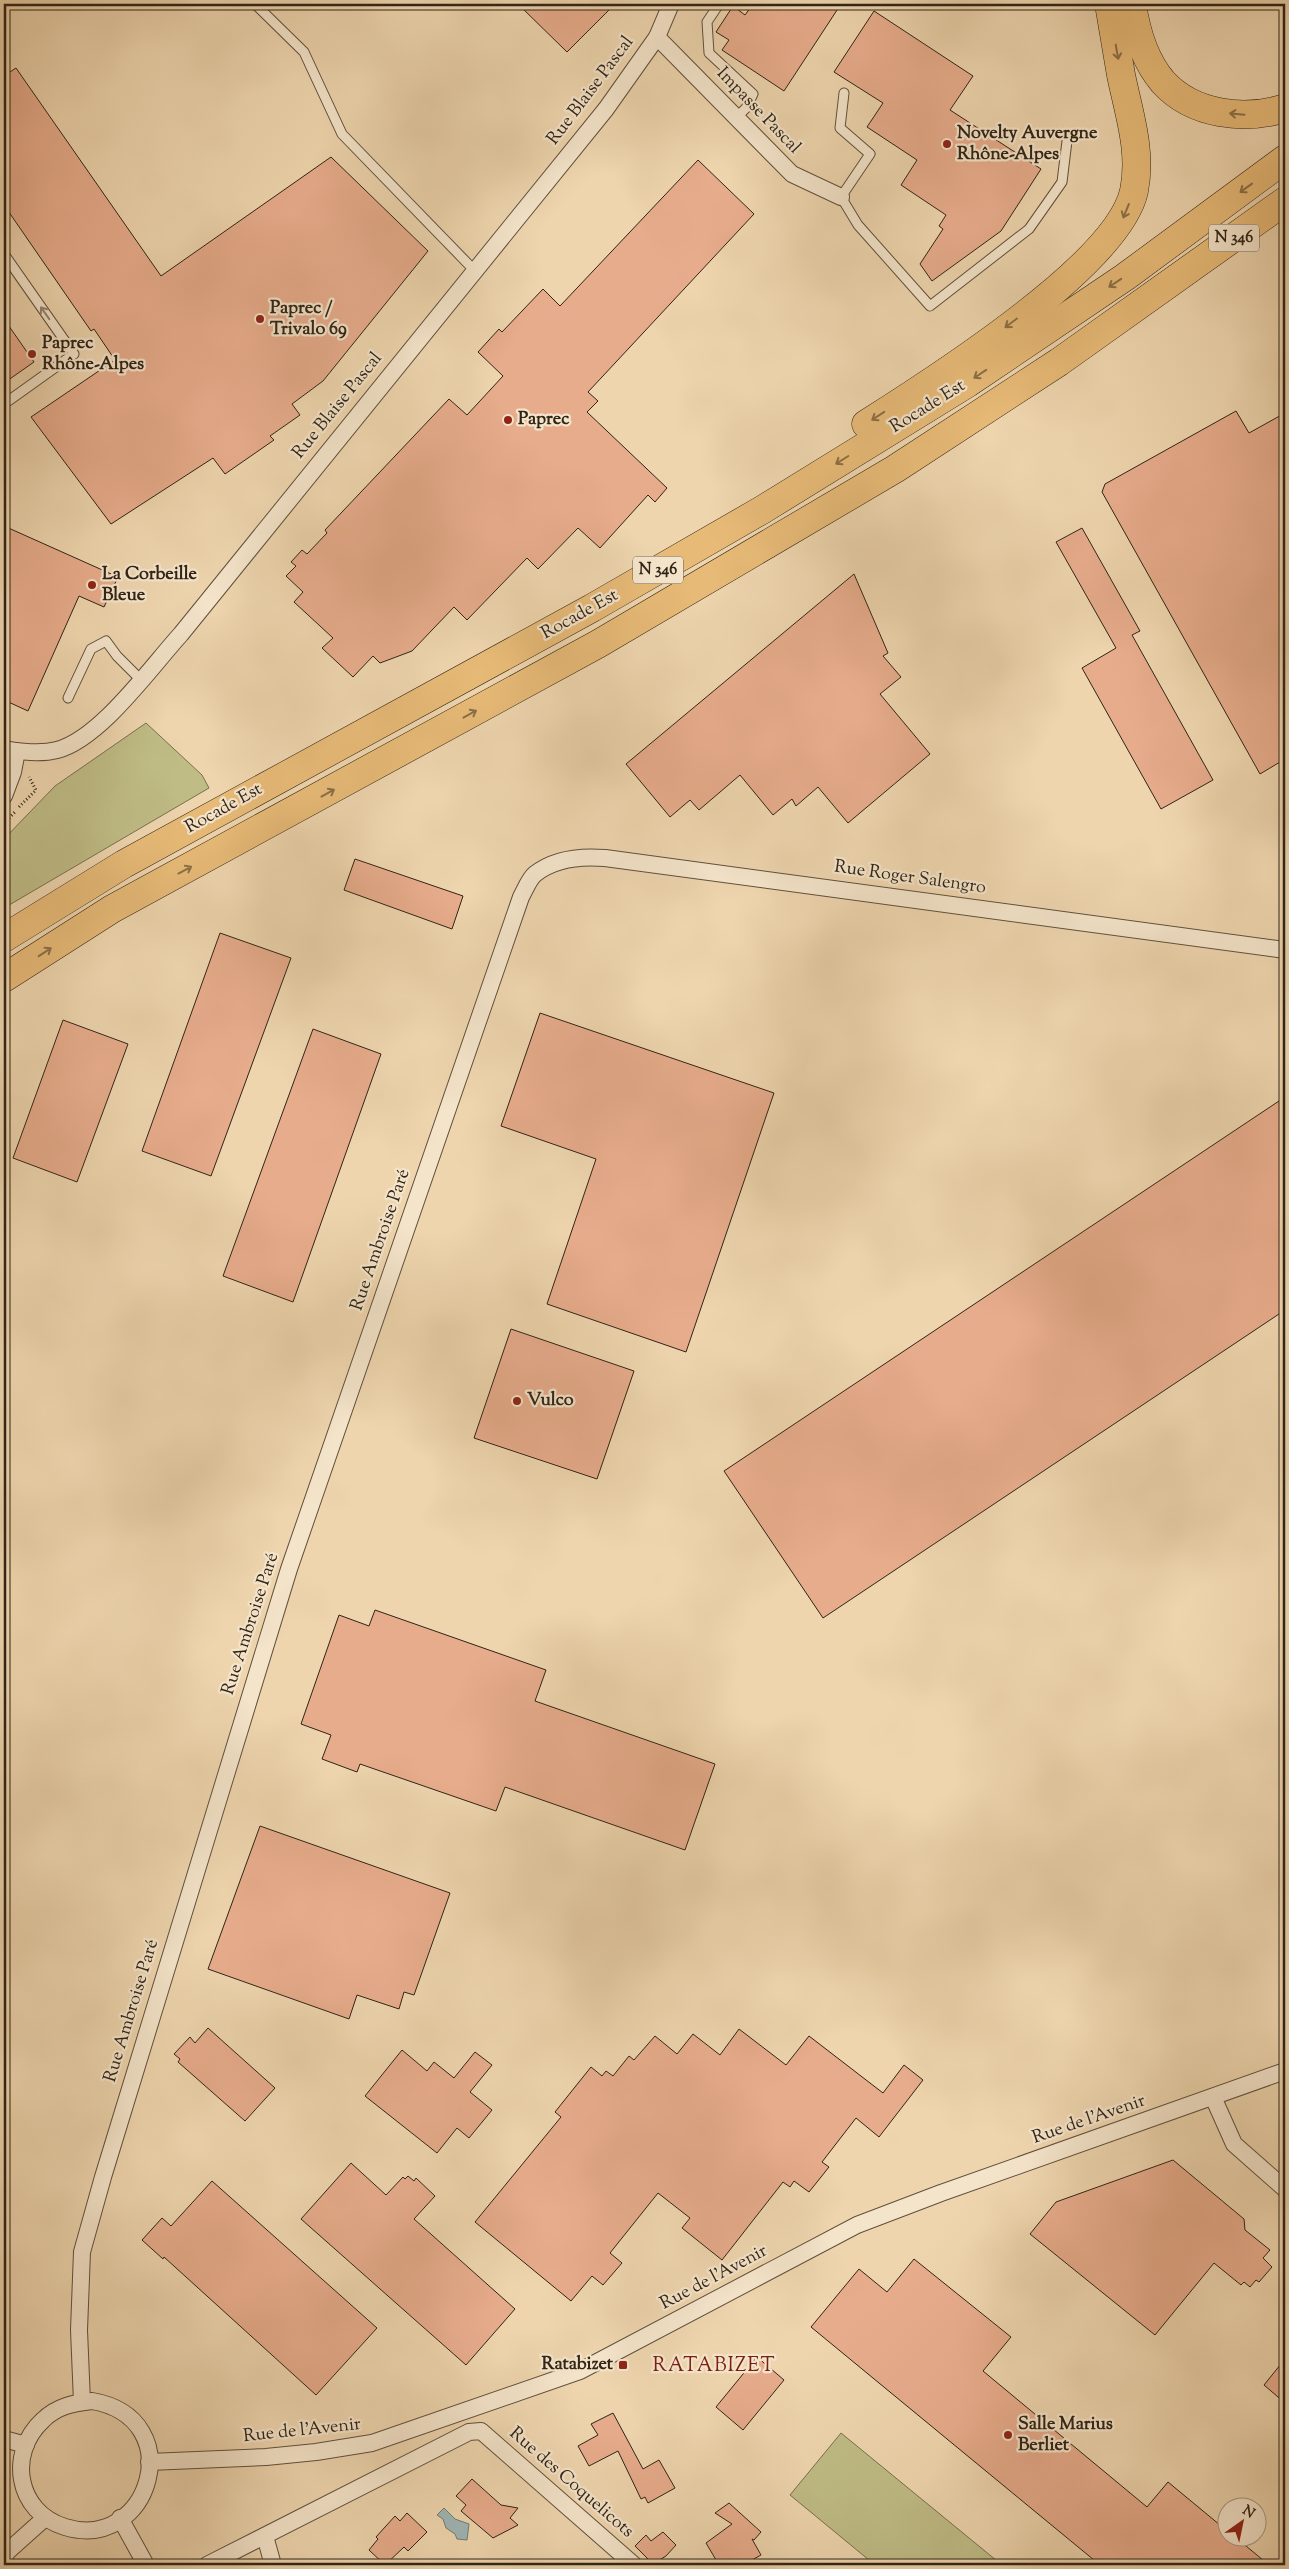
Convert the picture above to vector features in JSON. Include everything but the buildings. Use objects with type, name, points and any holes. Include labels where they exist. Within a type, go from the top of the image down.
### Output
[{"type":"highway","points":[[762,510],[777,481],[963,360],[1051,293],[1098,251],[1121,223],[1134,192],[1137,155],[1133,124],[1109,4]]},
{"type":"highway","points":[[1132,4],[1139,37],[1148,60],[1163,82],[1182,98],[1212,110],[1240,115],[1269,113],[1285,108]]},
{"type":"highway","name":"Rocade Est","points":[[4,938],[132,859],[592,608],[762,510],[1009,355],[1125,277],[1285,159]]},
{"type":"highway","name":"Rocade Est","points":[[4,978],[112,909],[598,644],[895,469],[1060,362],[1183,276],[1285,201]]},
{"type":"highway","points":[[1183,276],[1210,277],[1285,223]]},
{"type":"street","name":"Rue Blaise Pascal","points":[[10,750],[56,751],[81,740],[111,714],[181,634],[606,109],[657,37],[671,4]]},
{"type":"street","name":"Impasse Pascal","points":[[657,37],[792,174],[841,197]]},
{"type":"street","points":[[4,796],[13,772],[10,750]]},
{"type":"street","name":"Rue Roger Salengro","points":[[533,875],[553,864],[580,856],[605,858],[1285,950]]},
{"type":"street","name":"Rue Ambroise Paré","points":[[82,2402],[79,2330],[82,2252],[103,2177],[289,1569],[521,897],[533,875]]},
{"type":"street","name":"Rue de l'Avenir","points":[[149,2462],[307,2453],[381,2440],[580,2371],[857,2225],[941,2193],[1285,2072]]},
{"type":"street","points":[[1213,2097],[1234,2144],[1285,2189]]},
{"type":"street","points":[[82,2402],[107,2404],[121,2410],[133,2420],[143,2434],[149,2462],[149,2475],[144,2493],[130,2512],[111,2524],[91,2529],[66,2527],[45,2518],[31,2505],[24,2492],[21,2475],[26,2445],[43,2420],[64,2406],[82,2402]]},
{"type":"street","name":"Rue des Coquelicots","points":[[265,2536],[469,2432],[481,2432],[634,2565]]},
{"type":"street","points":[[4,2439],[26,2445]]},
{"type":"street","points":[[4,2558],[7,2552],[45,2518]]},
{"type":"street","points":[[120,2518],[146,2565]]},
{"type":"street","points":[[207,2565],[265,2536],[273,2565]]},
{"type":"lane","points":[[255,4],[304,52],[342,134],[474,270]]},
{"type":"lane","points":[[719,4],[707,22],[709,53],[752,94],[746,108],[736,118]]},
{"type":"lane","points":[[844,93],[840,128],[870,154],[841,197],[858,226],[930,306],[1029,230],[1062,182],[1067,141]]},
{"type":"lane","points":[[4,254],[74,354],[4,404]]},
{"type":"lane","points":[[68,698],[91,649],[106,641],[117,656],[141,680]]},
{"type":"shaded area","points":[[146,723],[202,775],[209,788],[4,908],[4,839],[55,786]]},
{"type":"shaded area","points":[[841,2433],[1002,2565],[875,2565],[790,2495]]},
{"type":"water","points":[[444,2508],[455,2519],[469,2524],[467,2540],[457,2539],[455,2534],[446,2528],[443,2519],[437,2515]]},
{"type":"place","name":"Novelty Auvergne Rhône-Alpes","points":[[947,144]]},
{"type":"place","name":"Paprec / Trivalo 69","points":[[260,319]]},
{"type":"place","name":"Paprec Rhône-Alpes","points":[[32,354]]},
{"type":"place","name":"Paprec","points":[[508,420]]},
{"type":"place","name":"La Corbeille Bleue","points":[[92,585]]},
{"type":"place","name":"Vulco","points":[[517,1401]]},
{"type":"place","name":"Ratabizet","points":[[623,2365]]},
{"type":"place","name":"Salle Marius Berliet","points":[[1008,2435]]},
{"type":"district","name":"RATABIZET","points":[[714,2366]]}]
